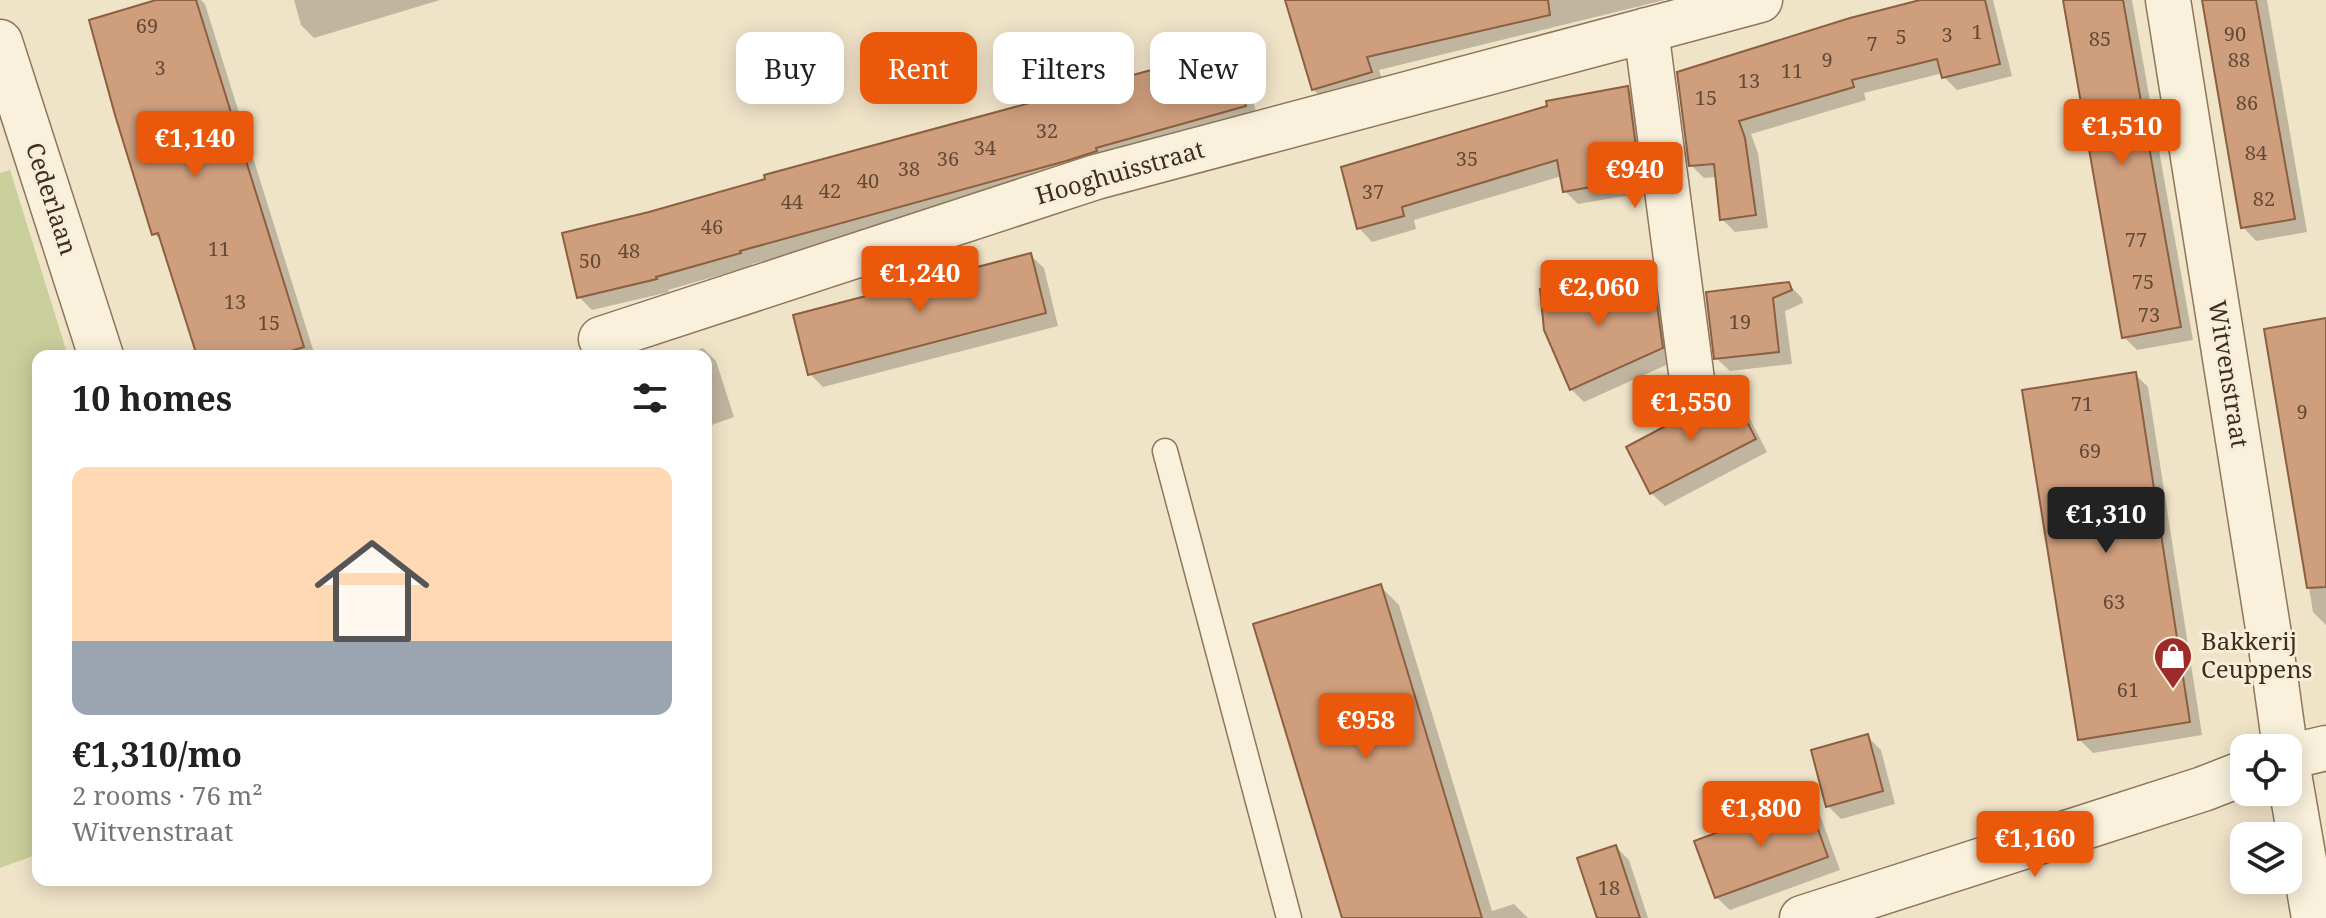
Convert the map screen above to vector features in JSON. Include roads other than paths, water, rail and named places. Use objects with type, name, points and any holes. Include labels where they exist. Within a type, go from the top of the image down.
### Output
[{"type":"street","name":"Hooghuisstraat","points":[[601,339],[1096,177],[1760,0]]},
{"type":"street","name":"Witvenstraat","points":[[2168,0],[2283,734]]},
{"type":"street","points":[[1646,30],[1692,380]]},
{"type":"street","name":"Cederlaan","points":[[0,42],[99,350]]},
{"type":"street","points":[[2302,754],[2326,748]]},
{"type":"street","points":[[1802,918],[2230,778]]},
{"type":"street","points":[[2295,806],[2314,918]]},
{"type":"lane","points":[[1165,451],[1289,918]]},
{"type":"place","name":"Bakkerij Ceuppens","points":[[2173,690]]}]
